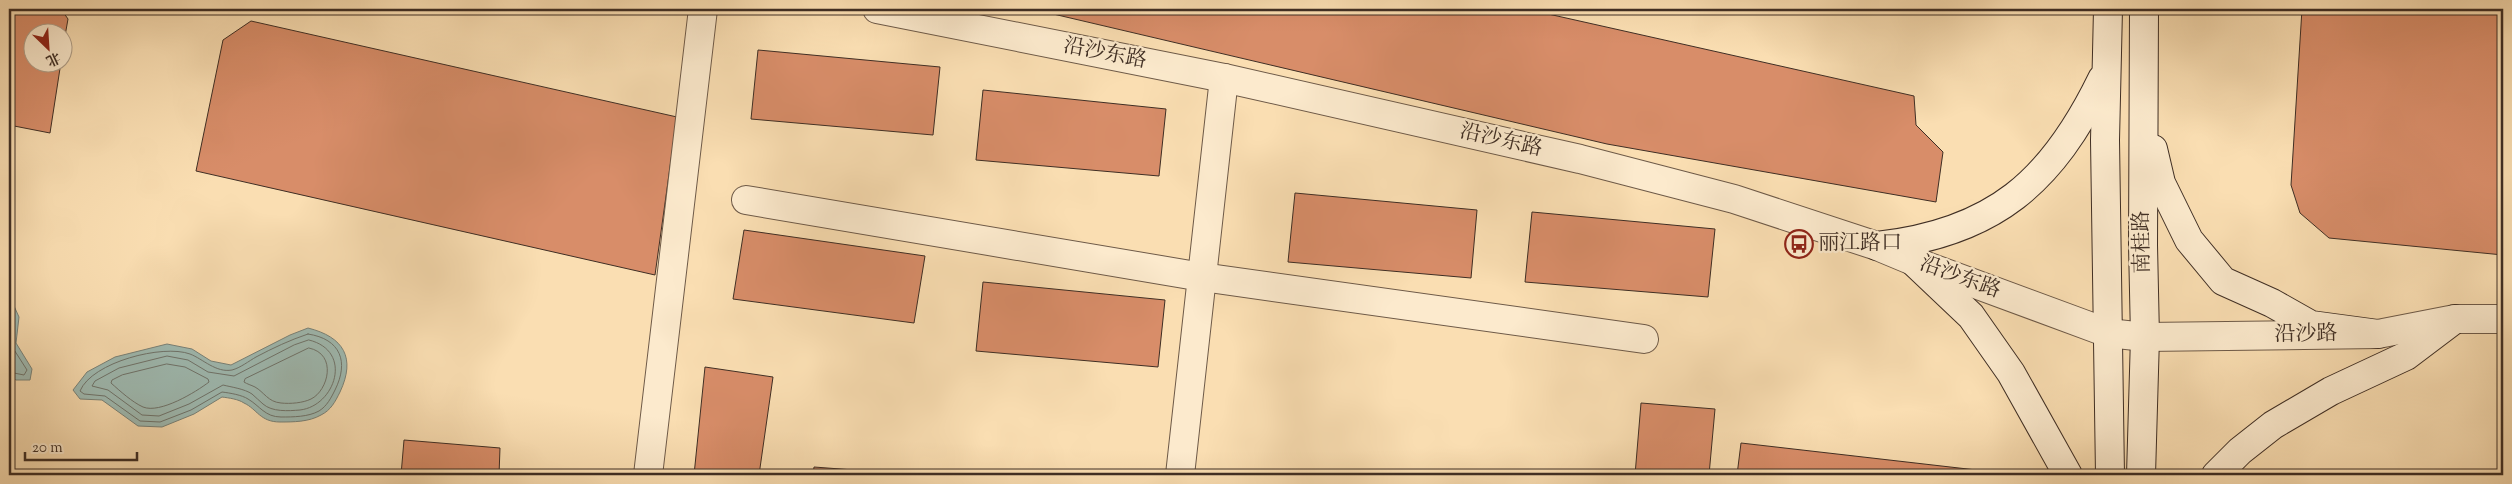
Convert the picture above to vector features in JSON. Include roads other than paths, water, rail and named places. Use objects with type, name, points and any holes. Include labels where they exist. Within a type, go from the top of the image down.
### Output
[{"type":"street","points":[[648,475],[703,9]]},
{"type":"street","name":"沿沙东路","points":[[877,9],[1224,78],[1580,160],[1734,200],[1877,246],[2108,333]]},
{"type":"street","name":"南桂路","points":[[2108,9],[2105,73],[2110,475]]},
{"type":"street","name":"南桂路","points":[[2141,475],[2145,337],[2142,91],[2144,9]]},
{"type":"street","points":[[1877,246],[1911,242],[1938,235],[2014,198],[2036,180],[2064,145],[2084,115],[2105,73]]},
{"type":"street","points":[[1180,475],[1224,78]]},
{"type":"street","points":[[2142,91],[2161,183],[2189,240],[2223,281],[2272,303],[2311,325],[2378,334]]},
{"type":"street","points":[[746,200],[1202,277],[1644,339]]},
{"type":"street","points":[[1913,261],[1971,316],[2012,373],[2068,475]]},
{"type":"street","points":[[2216,475],[2240,451],[2273,425],[2331,391],[2406,356],[2455,319]]},
{"type":"street","name":"沿沙路","points":[[2108,333],[2145,337],[2378,334],[2455,319],[2503,319]]},
{"type":"water","points":[[9,295],[19,317],[16,343],[32,369],[30,380],[16,380],[9,376]]},
{"type":"water","points":[[308,328],[330,337],[338,343],[344,351],[347,369],[340,392],[332,405],[324,413],[311,419],[296,422],[268,420],[242,402],[222,397],[194,414],[162,427],[138,426],[102,400],[80,399],[73,390],[87,372],[115,357],[167,344],[192,349],[211,361],[231,365]]},
{"type":"place","name":"丽江路口","points":[[1799,244]]}]
